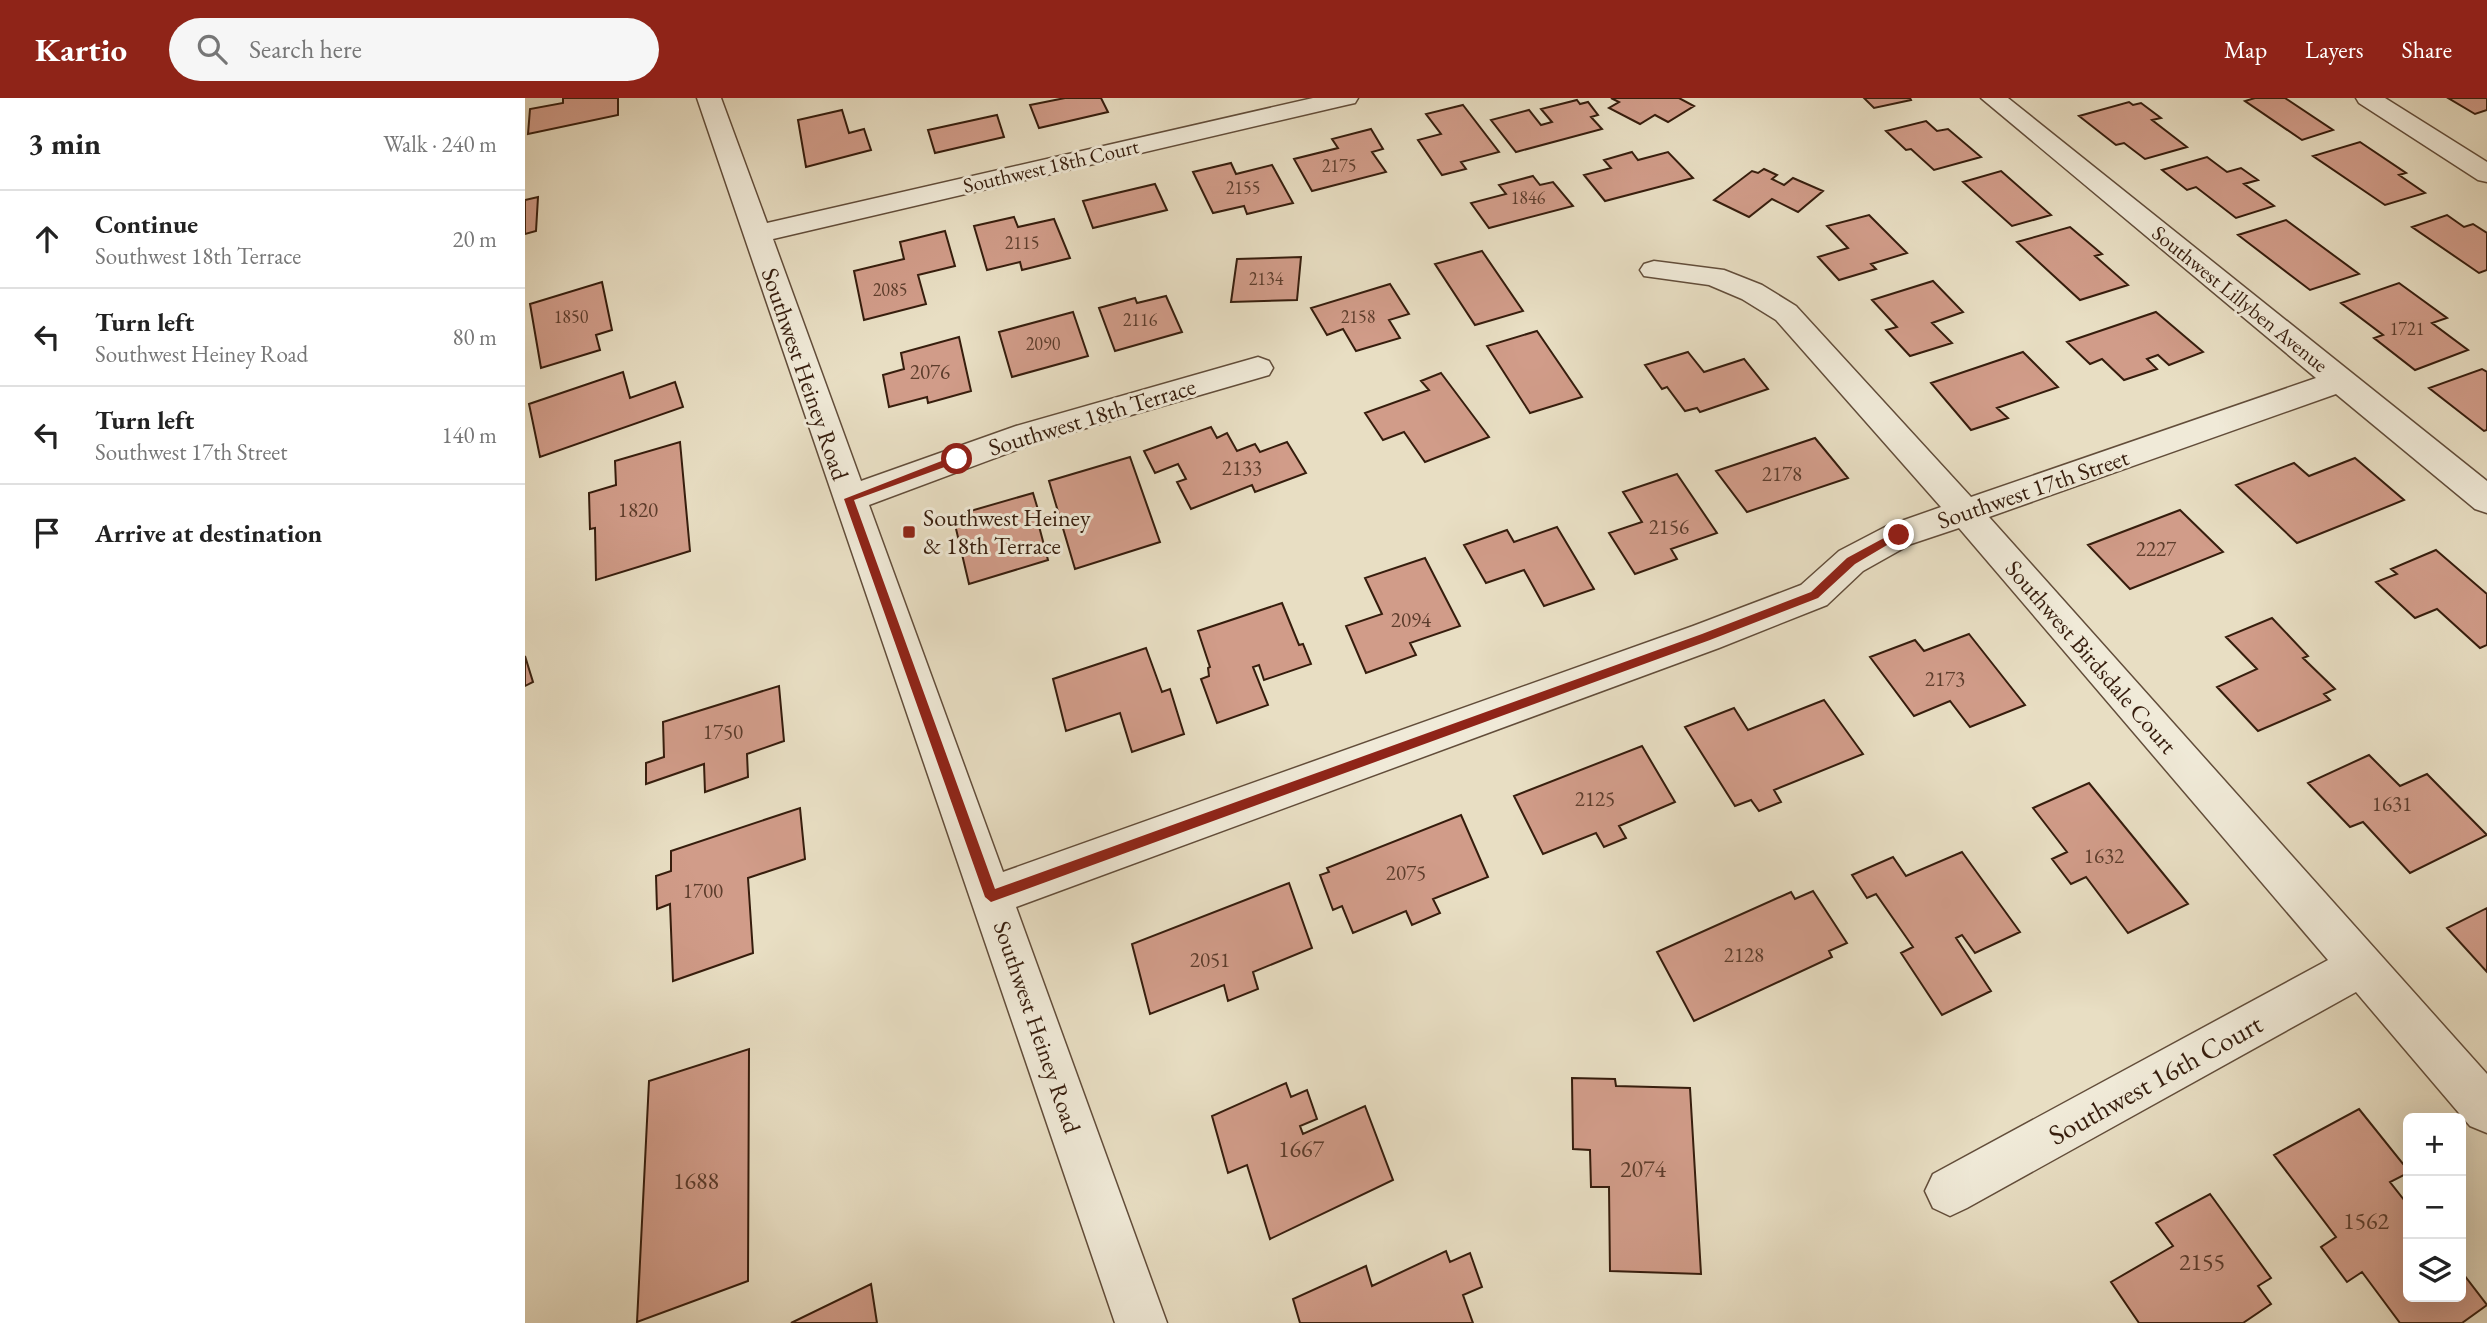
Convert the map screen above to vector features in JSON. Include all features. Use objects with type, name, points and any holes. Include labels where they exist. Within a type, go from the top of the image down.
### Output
[{"type":"street","name":"Southwest Heiney Road","points":[[709,98],[1141,1323]]},
{"type":"street","name":"Southwest 18th Court","points":[[757,234],[1346,98]]},
{"type":"street","name":"Southwest Lillyben Avenue","points":[[1993,98],[2487,500]]},
{"type":"street","points":[[2368,98],[2487,174]]},
{"type":"street","name":"Southwest Birdsdale Court","points":[[1654,270],[1714,276],[1752,292],[1786,313],[1966,513],[2487,1109]]},
{"type":"street","name":"Southwest 18th Terrace","points":[[849,499],[1027,434],[1258,368]]},
{"type":"street","name":"Southwest 17th Street","points":[[991,897],[1814,595],[1851,561],[1899,535],[2340,381]]},
{"type":"street","name":"Southwest 16th Court","points":[[1950,1192],[2360,966]]},
{"type":"building","points":[[563,98],[618,98],[618,115],[528,134],[530,109],[563,103]]},
{"type":"building","points":[[1065,98],[1101,98],[1108,112],[1039,128],[1030,105]]},
{"type":"building","points":[[1611,98],[1679,98],[1694,106],[1668,122],[1655,115],[1640,124],[1609,108],[1619,102]]},
{"type":"building","points":[[1864,98],[1910,98],[1911,100],[1874,108]]},
{"type":"building","points":[[2255,98],[2285,98],[2333,130],[2302,140],[2245,101]]},
{"type":"building","points":[[2448,98],[2487,98],[2487,110],[2475,114]]},
{"type":"building","points":[[1577,100],[1580,104],[1588,102],[1598,115],[1591,117],[1602,129],[1516,152],[1491,120],[1529,110],[1541,125],[1552,122],[1541,109]]},
{"type":"building","points":[[2129,102],[2133,105],[2141,103],[2161,118],[2152,120],[2187,147],[2145,159],[2124,143],[2116,145],[2079,116]]},
{"type":"building","points":[[1463,105],[1499,152],[1461,162],[1466,169],[1442,175],[1418,140],[1441,134],[1426,114]]},
{"type":"building","points":[[842,110],[849,133],[864,129],[871,150],[806,167],[798,120]]},
{"type":"building","points":[[997,115],[1004,137],[935,153],[928,130]]},
{"type":"building","points":[[1926,121],[1937,131],[1948,129],[1981,157],[1934,170],[1911,149],[1906,150],[1886,131]]},
{"type":"building","points":[[1371,129],[1383,149],[1372,152],[1386,172],[1312,191],[1294,159],[1338,148],[1332,139]]},
{"type":"building","points":[[2360,142],[2406,173],[2399,175],[2425,193],[2385,205],[2313,156]]},
{"type":"building","points":[[1632,152],[1638,160],[1668,152],[1693,178],[1605,201],[1584,175],[1611,168],[1604,160]]},
{"type":"building","points":[[2207,157],[2227,172],[2241,168],[2258,180],[2244,184],[2274,206],[2236,218],[2196,187],[2187,190],[2162,170]]},
{"type":"building","points":[[1231,163],[1236,174],[1272,165],[1293,203],[1247,214],[1244,206],[1213,213],[1193,172]]},
{"type":"building","points":[[1764,169],[1777,175],[1772,179],[1784,185],[1793,178],[1823,191],[1798,212],[1772,199],[1749,217],[1714,200],[1752,171],[1758,173]]},
{"type":"building","points":[[2001,171],[2051,215],[2012,226],[1963,182]]},
{"type":"building","points":[[1533,176],[1540,185],[1553,182],[1573,206],[1489,228],[1471,203],[1506,194],[1499,185]]},
{"type":"building","points":[[1155,184],[1167,210],[1093,228],[1083,201]]},
{"type":"building","points":[[538,197],[536,231],[525,234],[525,200]]},
{"type":"building","points":[[1869,215],[1907,253],[1871,264],[1876,269],[1839,280],[1818,257],[1848,248],[1827,226]]},
{"type":"building","points":[[2447,215],[2464,227],[2473,224],[2487,233],[2487,270],[2479,273],[2412,227]]},
{"type":"building","points":[[1014,217],[1018,227],[1054,219],[1070,258],[1022,270],[1020,262],[987,270],[974,226]]},
{"type":"building","points":[[2286,220],[2359,274],[2310,290],[2238,235]]},
{"type":"building","points":[[2070,227],[2102,254],[2095,256],[2128,285],[2080,300],[2017,242]]},
{"type":"building","points":[[945,231],[955,266],[918,275],[926,304],[864,320],[854,271],[904,259],[900,242]]},
{"type":"building","points":[[1482,251],[1523,311],[1475,325],[1435,264]]},
{"type":"building","points":[[1301,257],[1297,300],[1231,302],[1237,259]]},
{"type":"building","points":[[1933,281],[1963,312],[1932,323],[1952,343],[1910,356],[1886,330],[1897,327],[1872,300]]},
{"type":"building","points":[[602,282],[612,330],[596,335],[600,350],[541,368],[530,304]]},
{"type":"building","points":[[2399,283],[2447,318],[2432,323],[2468,350],[2415,370],[2374,338],[2383,335],[2341,303]]},
{"type":"building","points":[[1390,284],[1409,314],[1389,320],[1400,338],[1356,351],[1343,329],[1327,335],[1311,308]]},
{"type":"building","points":[[1166,296],[1182,332],[1115,351],[1099,308],[1135,298],[1137,303]]},
{"type":"building","points":[[1073,312],[1088,356],[1012,377],[999,332]]},
{"type":"building","points":[[2156,312],[2203,352],[2169,365],[2158,355],[2147,359],[2157,369],[2124,380],[2102,359],[2090,364],[2067,342]]},
{"type":"building","points":[[1537,331],[1582,397],[1530,413],[1487,346]]},
{"type":"building","points":[[959,337],[971,391],[928,403],[927,397],[889,407],[883,375],[904,369],[901,353]]},
{"type":"building","points":[[1688,352],[1704,372],[1744,359],[1768,389],[1700,412],[1697,408],[1685,411],[1667,387],[1662,389],[1645,365]]},
{"type":"building","points":[[2023,352],[2058,387],[1997,408],[2008,418],[1971,430],[1931,383]]},
{"type":"building","points":[[2482,369],[2487,372],[2487,430],[2484,431],[2429,388]]},
{"type":"building","points":[[623,372],[630,398],[675,382],[683,407],[540,457],[529,404]]},
{"type":"building","points":[[1441,373],[1489,437],[1425,462],[1404,432],[1383,440],[1365,413],[1429,390],[1421,381]]},
{"type":"building","points":[[1211,427],[1217,438],[1227,433],[1237,451],[1255,444],[1260,452],[1287,442],[1306,473],[1255,492],[1252,485],[1191,509],[1177,482],[1186,479],[1178,464],[1155,473],[1144,451]]},
{"type":"building","points":[[1815,438],[1848,478],[1747,512],[1716,471]]},
{"type":"building","points":[[680,442],[690,551],[596,580],[595,528],[590,529],[589,493],[616,485],[615,461]]},
{"type":"building","points":[[1130,457],[1160,542],[1075,569],[1049,481]]},
{"type":"building","points":[[2355,458],[2404,500],[2297,543],[2236,485],[2294,463],[2309,476]]},
{"type":"building","points":[[1677,474],[1717,533],[1671,549],[1677,559],[1635,574],[1609,533],[1642,522],[1623,492]]},
{"type":"building","points":[[1033,493],[1048,560],[969,584],[953,516]]},
{"type":"building","points":[[2180,510],[2223,552],[2130,589],[2088,545]]},
{"type":"building","points":[[1557,527],[1594,589],[1544,606],[1524,570],[1486,583],[1464,545],[1507,530],[1514,542]]},
{"type":"building","points":[[2436,550],[2487,594],[2487,645],[2480,648],[2437,609],[2415,618],[2376,582],[2397,574],[2391,569]]},
{"type":"building","points":[[1425,558],[1460,626],[1410,643],[1416,655],[1366,673],[1346,626],[1382,614],[1365,578]]},
{"type":"building","points":[[1282,603],[1299,645],[1303,644],[1311,664],[1264,680],[1259,665],[1253,667],[1268,705],[1217,723],[1201,679],[1209,676],[1210,667],[1198,631]]},
{"type":"building","points":[[2272,618],[2308,656],[2303,658],[2335,689],[2324,694],[2330,700],[2258,731],[2217,687],[2257,669],[2226,637]]},
{"type":"building","points":[[1969,634],[2025,705],[1970,727],[1950,701],[1914,716],[1870,657],[1915,640],[1924,651]]},
{"type":"building","points":[[1146,648],[1162,692],[1170,689],[1184,734],[1132,752],[1120,713],[1066,731],[1053,679]]},
{"type":"building","points":[[525,656],[533,682],[525,686]]},
{"type":"building","points":[[779,686],[784,741],[747,754],[748,777],[705,792],[704,764],[646,784],[646,763],[664,757],[663,722]]},
{"type":"building","points":[[1824,700],[1863,754],[1774,790],[1781,802],[1759,811],[1751,800],[1735,806],[1685,727],[1734,708],[1748,730]]},
{"type":"building","points":[[1642,746],[1675,802],[1619,826],[1626,838],[1604,847],[1596,833],[1543,854],[1514,796]]},
{"type":"building","points":[[2369,755],[2400,786],[2427,774],[2487,835],[2410,873],[2363,822],[2350,827],[2308,783]]},
{"type":"building","points":[[2089,783],[2188,904],[2128,933],[2086,877],[2071,884],[2052,859],[2067,852],[2033,808]]},
{"type":"building","points":[[800,808],[805,859],[748,878],[753,953],[673,981],[670,904],[657,909],[656,876],[671,871],[671,851]]},
{"type":"building","points":[[1461,815],[1488,877],[1433,899],[1440,913],[1412,925],[1406,911],[1353,933],[1342,906],[1333,910],[1320,875],[1329,872],[1327,868]]},
{"type":"building","points":[[1962,852],[2020,932],[1975,953],[1962,935],[1956,938],[1991,991],[1942,1015],[1901,953],[1913,947],[1876,894],[1867,898],[1852,875],[1893,857],[1906,876]]},
{"type":"building","points":[[1289,883],[1312,948],[1253,972],[1258,989],[1228,1001],[1224,985],[1150,1014],[1132,944]]},
{"type":"building","points":[[1813,891],[1847,943],[1829,951],[1832,957],[1694,1021],[1657,952],[1791,892],[1795,899]]},
{"type":"building","points":[[2487,908],[2487,972],[2447,928]]},
{"type":"building","points":[[749,1049],[748,1281],[637,1322],[649,1081]]},
{"type":"building","points":[[1572,1078],[1615,1079],[1616,1086],[1690,1088],[1701,1274],[1610,1271],[1609,1187],[1591,1187],[1590,1150],[1573,1149]]},
{"type":"building","points":[[1286,1083],[1291,1097],[1307,1090],[1317,1119],[1300,1126],[1303,1134],[1365,1106],[1393,1180],[1270,1239],[1247,1165],[1228,1173],[1212,1116]]},
{"type":"building","points":[[2359,1109],[2403,1164],[2403,1176],[2390,1182],[2403,1199],[2403,1302],[2466,1302],[2466,1278],[2487,1305],[2462,1323],[2400,1323],[2362,1272],[2347,1282],[2321,1247],[2336,1237],[2274,1155]]},
{"type":"building","points":[[2210,1194],[2271,1278],[2258,1286],[2271,1304],[2243,1323],[2139,1323],[2111,1282],[2173,1246],[2156,1223]]},
{"type":"building","points":[[1446,1251],[1450,1262],[1470,1253],[1482,1287],[1463,1295],[1473,1323],[1300,1323],[1293,1299],[1366,1266],[1372,1286]]},
{"type":"building","points":[[871,1284],[877,1323],[791,1323]]},
{"type":"place","name":"Southwest Heiney & 18th Terrace","points":[[909,532]]},
{"type":"route","points":[[957,459],[849,499],[991,897],[1706,637],[1814,595],[1851,561],[1899,535]]}]
